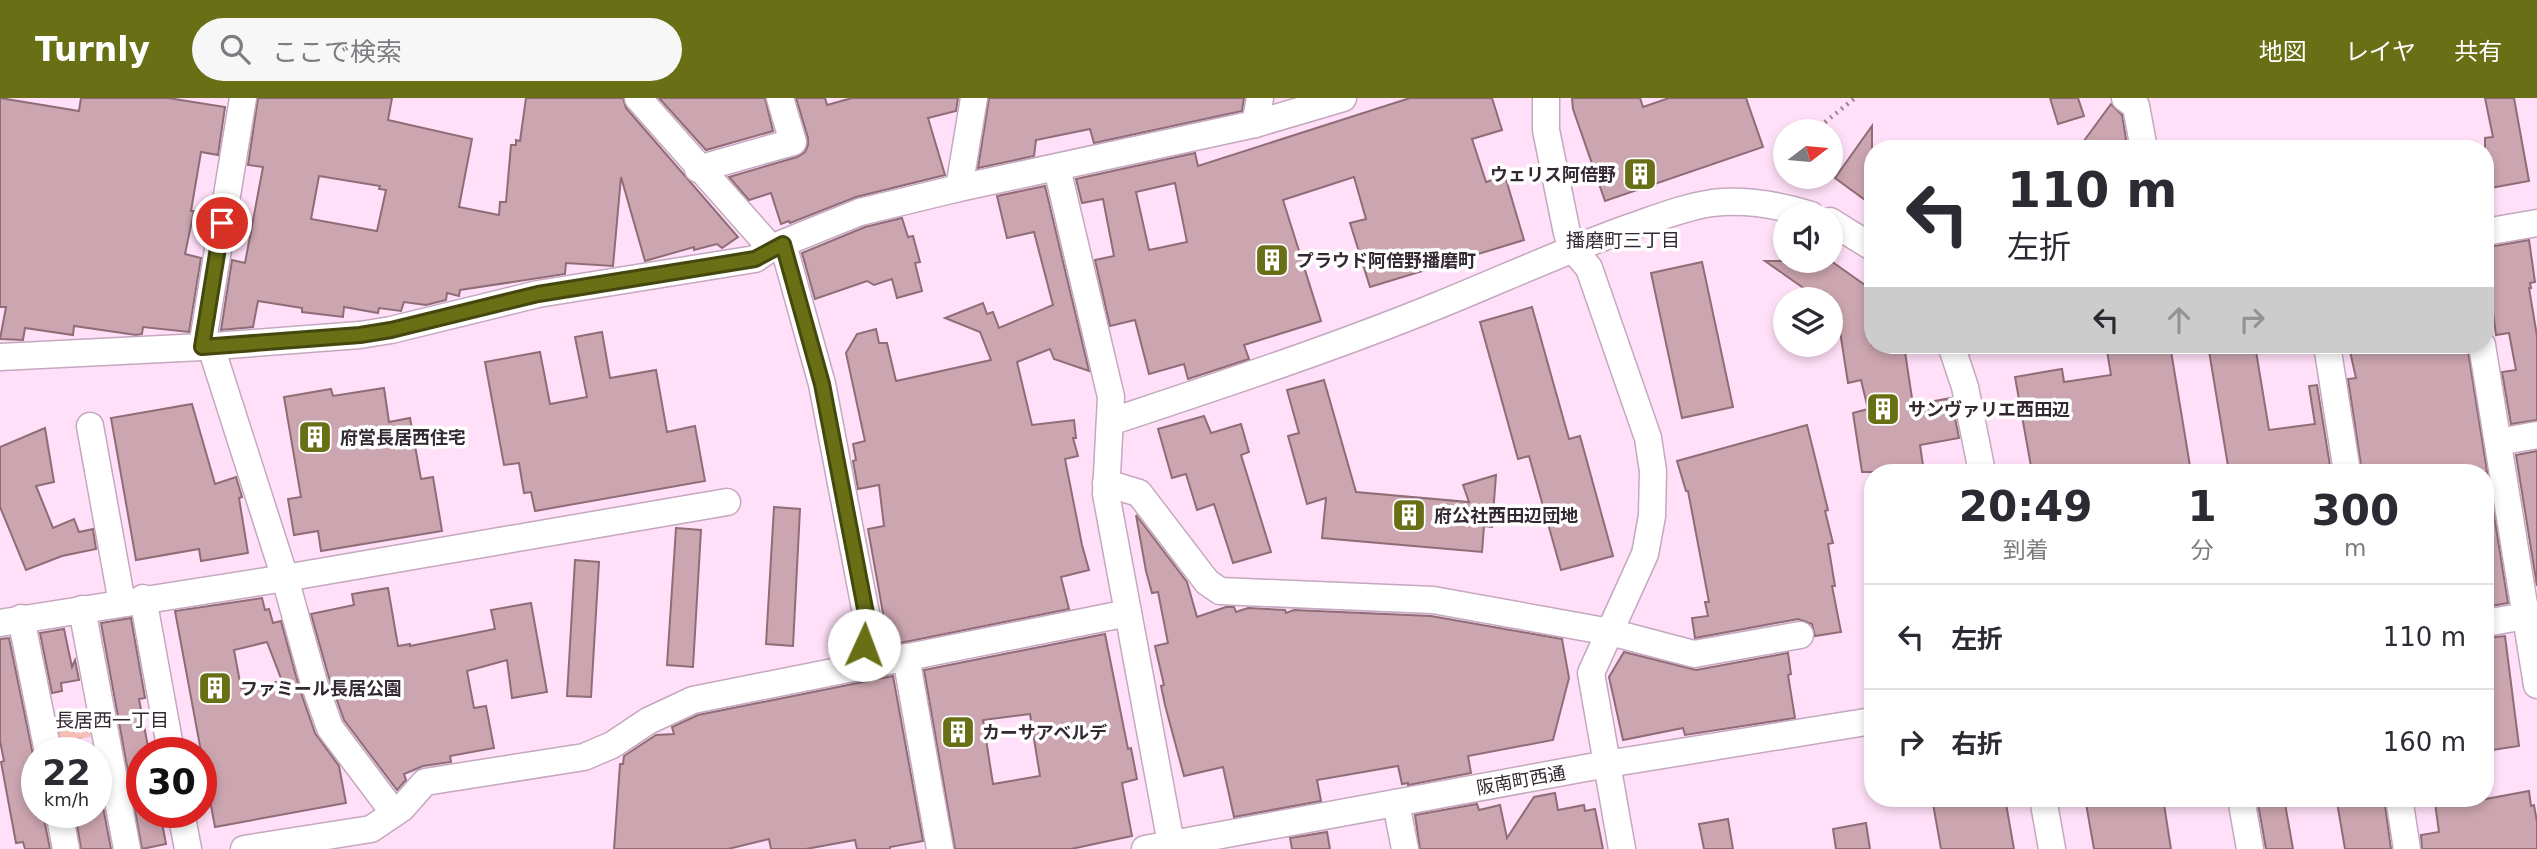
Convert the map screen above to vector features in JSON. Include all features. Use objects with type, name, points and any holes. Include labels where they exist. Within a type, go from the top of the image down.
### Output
[{"type":"street","points":[[243,98],[207,347],[285,578],[314,683],[330,728],[394,813]]},
{"type":"street","points":[[638,98],[698,169],[777,246],[822,384],[868,624],[861,666]]},
{"type":"street","points":[[698,169],[793,142],[780,98]]},
{"type":"street","points":[[959,188],[975,98]]},
{"type":"street","points":[[0,357],[207,347],[360,335],[391,330],[538,294],[755,259],[777,246],[860,212],[1057,168],[1257,111],[1343,98]]},
{"type":"street","points":[[1546,98],[1546,130],[1572,248],[1590,268],[1648,438],[1653,471],[1652,516],[1645,554],[1591,673],[1622,849]]},
{"type":"street","points":[[2125,98],[2136,106],[2142,140]]},
{"type":"street","points":[[1057,168],[1111,397],[1106,494],[1172,847]]},
{"type":"street","points":[[1110,422],[1279,366],[1439,305],[1572,248],[1675,212],[1712,203],[1754,202],[1773,205]]},
{"type":"street","points":[[2494,230],[2537,223]]},
{"type":"street","points":[[1843,230],[1864,242]]},
{"type":"street","points":[[1954,354],[1965,387],[1980,464]]},
{"type":"street","points":[[2328,354],[2346,464]]},
{"type":"street","points":[[2483,354],[2531,615],[2537,685]]},
{"type":"street","points":[[90,426],[167,737]]},
{"type":"street","points":[[2498,442],[2537,435]]},
{"type":"street","points":[[1106,483],[1139,493],[1207,583],[1220,591],[1433,600],[1610,632],[1694,654],[1800,635]]},
{"type":"street","points":[[44,737],[11,620],[285,578],[727,502]]},
{"type":"street","points":[[82,608],[127,849]]},
{"type":"street","points":[[244,849],[373,839],[425,782],[584,757],[611,746],[648,721],[693,700],[1128,613]]},
{"type":"street","points":[[2494,621],[2531,615]]},
{"type":"street","points":[[906,657],[940,849]]},
{"type":"street","name":"阪南町西通","points":[[1145,849],[1172,847],[1607,764],[1864,721]]},
{"type":"street","points":[[1396,803],[1405,849]]},
{"type":"street","points":[[2045,807],[2052,849]]},
{"type":"street","points":[[2243,807],[2250,849]]},
{"type":"street","points":[[2400,807],[2407,849]]},
{"type":"street","points":[[62,828],[66,849]]},
{"type":"street","points":[[184,828],[188,849]]},
{"type":"path","points":[[1829,119],[1856,98]]},
{"type":"shaded area","points":[[93,721],[95,736],[55,737],[53,727]]},
{"type":"building","points":[[0,98],[79,111],[81,98],[168,98],[225,107],[218,155],[201,152],[191,211],[194,211],[185,254],[201,258],[189,332],[143,327],[142,334],[136,335],[74,326],[73,335],[25,328],[23,340],[0,339],[6,307],[0,307]]},
{"type":"building","points":[[258,98],[392,98],[388,120],[472,139],[459,207],[499,215],[500,202],[506,202],[511,145],[516,145],[516,140],[520,141],[526,98],[623,98],[626,108],[738,237],[722,248],[717,244],[694,250],[694,247],[645,261],[621,177],[613,266],[566,263],[565,274],[460,290],[459,296],[447,293],[446,300],[426,305],[404,302],[401,311],[379,308],[378,313],[344,307],[343,317],[302,312],[302,308],[258,301],[253,327],[221,330],[232,260],[245,263],[263,167],[248,165]],"holes":[[[319,176],[380,186],[379,189],[386,190],[377,231],[311,219]]]},
{"type":"building","points":[[659,98],[765,98],[773,131],[706,150]]},
{"type":"building","points":[[796,98],[825,98],[827,105],[852,98],[958,98],[956,111],[928,118],[945,175],[856,197],[790,223],[781,224],[771,193],[749,200],[729,177],[797,157],[805,152],[808,138]]},
{"type":"building","points":[[989,98],[1244,98],[1242,111],[1094,143],[1090,129],[1036,140],[1034,156],[978,168]]},
{"type":"building","points":[[1410,98],[1492,98],[1502,130],[1472,139],[1486,182],[1505,176],[1524,240],[1370,287],[1350,223],[1366,219],[1354,177],[1283,200],[1321,321],[1244,345],[1249,359],[1188,379],[1184,364],[1149,374],[1135,320],[1110,326],[1095,260],[1114,256],[1103,199],[1082,203],[1076,179],[1195,153],[1198,166]],"holes":[[[1175,183],[1187,242],[1149,250],[1136,192]]]},
{"type":"building","name":"ウェリス阿倍野","points":[[1572,98],[1640,98],[1643,107],[1669,98],[1746,98],[1763,147],[1605,201],[1573,109]]},
{"type":"building","points":[[2050,98],[2078,98],[2084,116],[2058,124]]},
{"type":"building","points":[[2485,98],[2514,98],[2529,181],[2494,187],[2494,140],[2485,140],[2493,137]]},
{"type":"building","points":[[2111,104],[2122,115],[2125,140],[2085,140]]},
{"type":"building","points":[[1872,126],[1872,140],[1864,140],[1864,199],[1843,184],[1843,167]]},
{"type":"building","points":[[1045,186],[1089,371],[1054,359],[1050,349],[1017,362],[1032,425],[1074,420],[1076,438],[1073,438],[1078,456],[1065,459],[1089,570],[1061,577],[1069,609],[885,646],[883,613],[868,529],[884,526],[879,485],[858,489],[853,444],[865,441],[846,353],[857,334],[876,329],[879,343],[887,343],[896,381],[991,360],[980,332],[945,318],[983,303],[987,314],[993,312],[999,328],[1053,305],[1034,232],[1007,238],[997,196]]},
{"type":"building","points":[[902,218],[908,237],[913,236],[920,262],[915,263],[922,291],[897,298],[892,279],[874,285],[867,281],[815,299],[802,253],[865,227]]},
{"type":"building","points":[[2529,240],[2535,282],[2530,283],[2529,288],[2537,336],[2537,420],[2511,424],[2502,372],[2516,370],[2509,333],[2496,335],[2494,246]]},
{"type":"building","points":[[1702,262],[1733,407],[1682,418],[1651,273]]},
{"type":"building","name":"サンヴァリエ西田辺","points":[[1843,269],[1864,284],[1864,354],[1905,354],[1913,405],[1951,398],[1959,438],[1920,445],[1923,464],[1864,464],[1862,472],[1853,413],[1868,409],[1861,380],[1848,383],[1843,351],[1843,287],[1802,287],[1782,273],[1843,273]]},
{"type":"building","points":[[1532,307],[1569,439],[1580,436],[1613,556],[1561,570],[1529,456],[1518,459],[1480,322]]},
{"type":"building","points":[[602,332],[610,378],[656,370],[667,432],[695,426],[705,481],[535,511],[531,492],[524,493],[519,463],[504,465],[485,362],[540,352],[550,404],[587,397],[575,337]]},
{"type":"building","points":[[2108,354],[2171,354],[2190,464],[2031,464],[2015,377],[2062,369],[2064,382],[2111,375]]},
{"type":"building","points":[[2209,354],[2256,354],[2269,430],[2315,424],[2309,386],[2317,385],[2330,464],[2228,464]]},
{"type":"building","points":[[2351,354],[2468,354],[2486,464],[2361,464],[2348,379],[2356,378]]},
{"type":"building","points":[[1324,380],[1356,492],[1469,502],[1463,485],[1496,475],[1492,527],[1484,526],[1482,552],[1322,538],[1326,498],[1307,504],[1288,436],[1299,433],[1287,390]]},
{"type":"building","name":"府営長居西住宅","points":[[384,388],[389,422],[410,418],[421,479],[433,477],[442,531],[321,551],[318,531],[294,535],[288,499],[301,497],[284,397],[331,389],[333,396]]},
{"type":"building","points":[[192,404],[215,484],[236,477],[242,497],[239,498],[248,553],[201,561],[199,549],[136,560],[111,418]]},
{"type":"building","points":[[1204,416],[1211,433],[1241,424],[1249,452],[1241,455],[1271,552],[1233,563],[1214,504],[1197,510],[1186,474],[1172,478],[1158,429]]},
{"type":"building","points":[[1807,425],[1828,510],[1825,511],[1833,543],[1828,544],[1835,586],[1832,586],[1841,632],[1815,636],[1812,624],[1798,619],[1695,638],[1692,618],[1708,616],[1705,602],[1709,602],[1688,491],[1677,461]]},
{"type":"building","points":[[45,428],[54,482],[36,486],[53,528],[74,519],[79,532],[93,529],[96,549],[62,556],[26,570],[0,507],[0,447]]},
{"type":"building","points":[[2537,451],[2537,586],[2516,455]]},
{"type":"building","points":[[774,507],[800,509],[793,646],[766,644]]},
{"type":"building","points":[[1136,515],[1187,582],[1197,617],[1226,607],[1234,607],[1236,612],[1248,608],[1285,610],[1286,613],[1294,610],[1431,616],[1562,639],[1569,678],[1553,740],[1468,756],[1471,773],[1408,785],[1402,784],[1398,766],[1317,780],[1321,801],[1234,817],[1223,767],[1184,776],[1165,705],[1161,686],[1164,685],[1155,646],[1168,643],[1158,592],[1152,593],[1146,571]]},
{"type":"building","points":[[2494,515],[2508,603],[2494,605]]},
{"type":"building","points":[[676,528],[701,530],[693,667],[667,665]]},
{"type":"building","points":[[575,560],[599,562],[591,697],[567,696]]},
{"type":"building","points":[[388,588],[398,646],[495,629],[491,610],[531,603],[547,692],[512,698],[507,660],[467,671],[474,708],[486,706],[494,748],[450,756],[451,762],[423,766],[404,774],[406,780],[397,790],[344,720],[311,614],[354,605],[352,594]]},
{"type":"building","name":"ファミール長居公園","points":[[262,598],[273,623],[281,621],[315,733],[339,766],[346,803],[217,827],[217,737],[198,737],[175,611]],"holes":[[[267,642],[282,681],[241,688],[234,650]]]},
{"type":"building","points":[[131,618],[145,698],[139,699],[146,737],[126,737],[126,761],[101,623]]},
{"type":"building","points":[[64,629],[72,667],[75,660],[79,680],[61,683],[62,691],[52,693],[40,633]]},
{"type":"building","points":[[1105,634],[1128,749],[1131,748],[1137,779],[1122,783],[1132,836],[1071,849],[955,849],[924,670]],"holes":[[[1030,714],[1040,776],[993,784],[983,720]]]},
{"type":"building","points":[[2505,636],[2519,746],[2494,750],[2494,637]]},
{"type":"building","points":[[9,638],[29,737],[21,737],[21,828],[46,828],[50,849],[25,849],[23,842],[16,843],[1,762],[4,761],[0,741],[0,639]]},
{"type":"building","points":[[1624,652],[1696,670],[1788,653],[1791,674],[1788,675],[1795,718],[1685,735],[1683,728],[1623,740],[1609,677]]},
{"type":"building","points":[[893,676],[923,841],[890,849],[857,849],[855,840],[806,849],[771,849],[769,839],[728,849],[614,849],[620,764],[623,764],[624,756],[656,735],[674,734],[672,727],[698,715]]},
{"type":"building","points":[[2529,791],[2537,822],[2537,849],[2422,849],[2421,835],[2439,832],[2436,807],[2494,807],[2494,797]]},
{"type":"building","points":[[1555,793],[1558,810],[1584,805],[1585,811],[1595,809],[1603,849],[1420,849],[1415,815],[1477,804],[1479,810],[1500,805],[1507,838],[1534,797]]},
{"type":"building","points":[[1934,807],[2007,807],[2014,849],[1941,849]]},
{"type":"building","points":[[2087,807],[2164,807],[2171,849],[2094,849]]},
{"type":"building","points":[[2259,807],[2286,807],[2293,849],[2266,849]]},
{"type":"building","points":[[2338,807],[2385,807],[2391,849],[2345,849]]},
{"type":"building","points":[[1728,819],[1733,849],[1704,849],[1699,824]]},
{"type":"building","points":[[1866,823],[1870,849],[1836,849],[1833,829]]},
{"type":"building","points":[[78,828],[107,828],[111,849],[81,849]]},
{"type":"building","points":[[138,828],[163,828],[166,844],[142,849]]},
{"type":"building","points":[[1327,832],[1330,849],[1292,849],[1290,838]]},
{"type":"place","name":"ウェリス阿倍野","points":[[1640,174]]},
{"type":"place","name":"プラウド阿倍野播磨町","points":[[1272,260]]},
{"type":"place","name":"サンヴァリエ西田辺","points":[[1883,409]]},
{"type":"place","name":"府営長居西住宅","points":[[315,437]]},
{"type":"place","name":"府公社西田辺団地","points":[[1409,515]]},
{"type":"place","name":"ファミール長居公園","points":[[215,688]]},
{"type":"place","name":"カーサアベルデ","points":[[958,732]]},
{"type":"district","name":"播磨町三丁目","points":[[1623,240]]},
{"type":"district","name":"長居西一丁目","points":[[112,720]]},
{"type":"route","points":[[222,223],[202,347],[360,335],[391,330],[538,294],[755,259],[771,248],[783,244],[822,384],[868,624],[864,645]]}]
